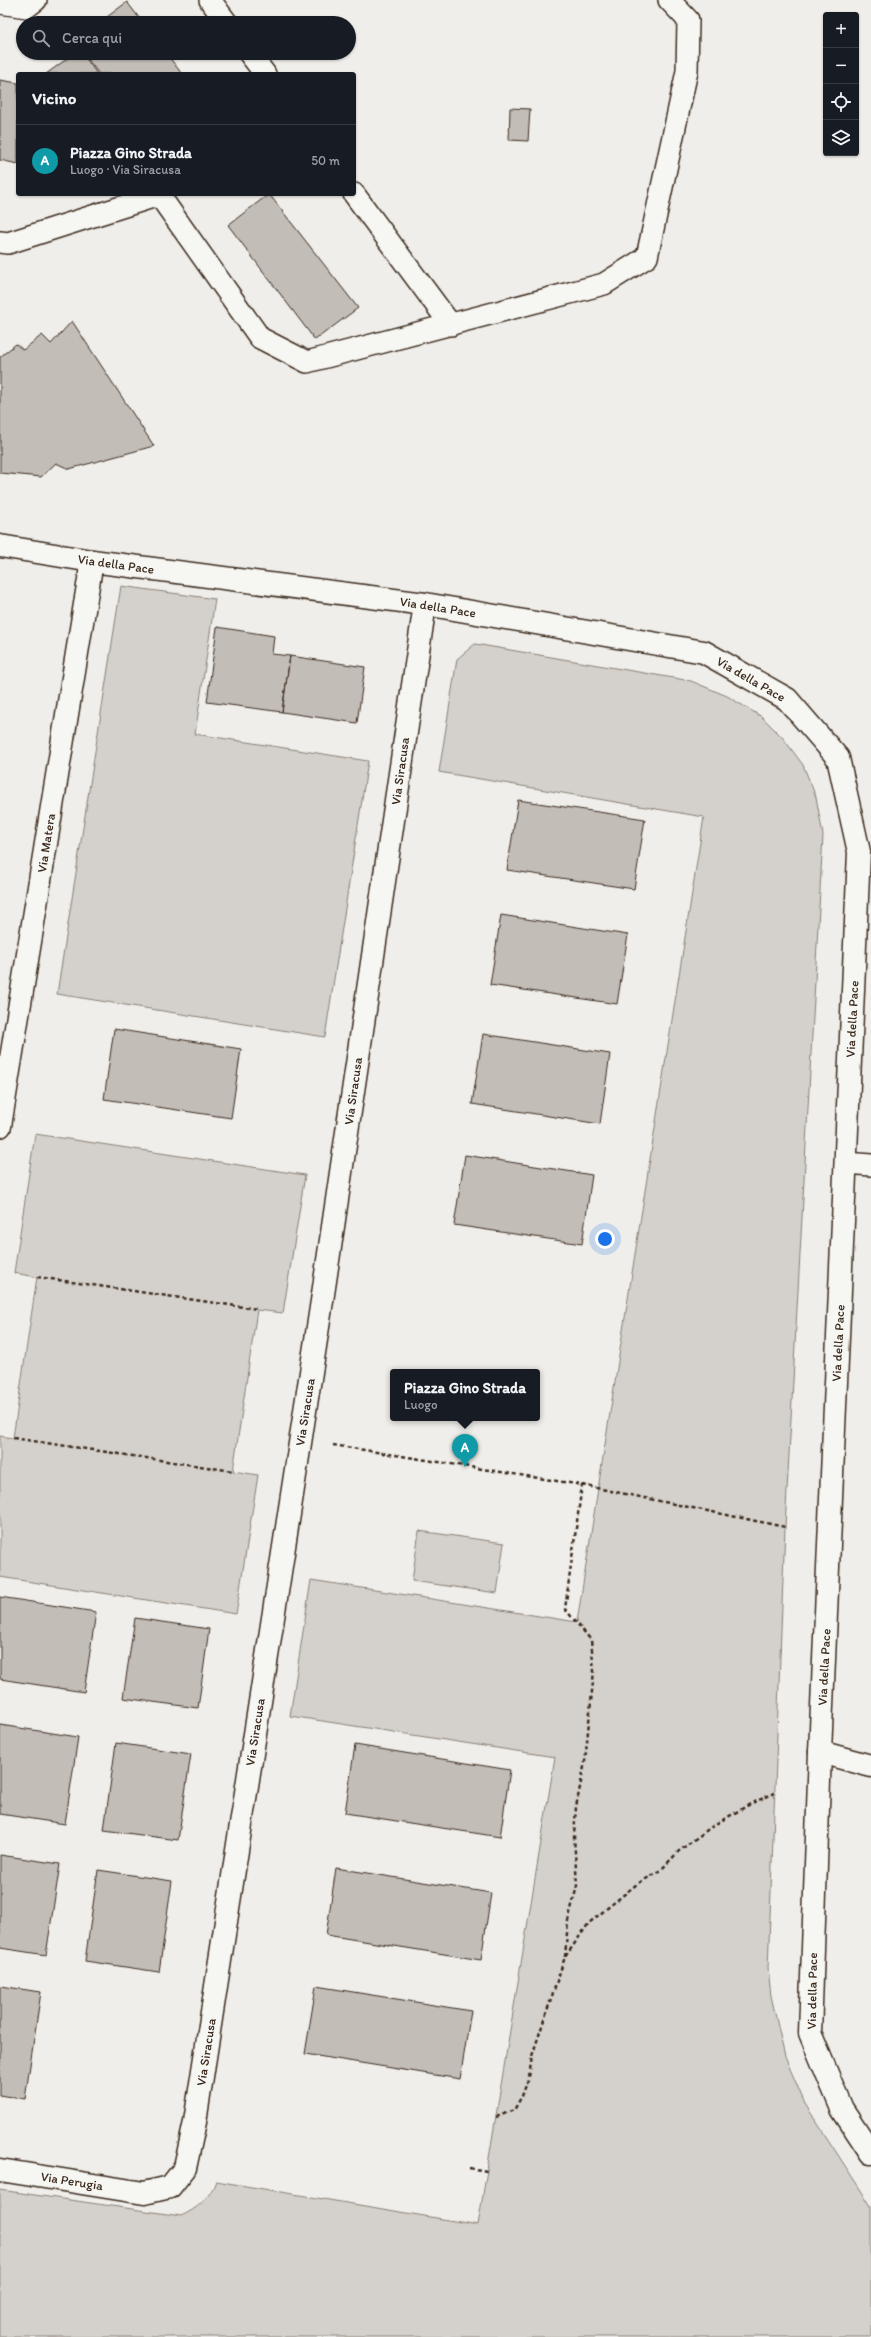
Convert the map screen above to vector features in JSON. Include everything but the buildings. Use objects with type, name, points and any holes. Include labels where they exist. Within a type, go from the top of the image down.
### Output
[{"type":"street","name":"Via della Pace","points":[[0,546],[92,561],[425,604],[704,652],[787,698],[838,758],[859,852],[820,1752],[810,2033],[842,2109],[871,2153]]},
{"type":"street","name":"Via Matera","points":[[0,1126],[92,561]]},
{"type":"street","name":"Via Siracusa","points":[[144,2193],[170,2187],[185,2168],[195,2122],[322,1301],[425,604]]},
{"type":"street","points":[[820,1752],[871,1766]]},
{"type":"street","name":"Via Perugia","points":[[0,2170],[144,2193]]},
{"type":"lane","points":[[0,3],[27,7],[36,0]]},
{"type":"lane","points":[[210,0],[222,16]]},
{"type":"lane","points":[[161,196],[260,338],[307,362],[604,284],[647,257],[687,71],[688,20],[669,0]]},
{"type":"lane","points":[[254,60],[263,72]]},
{"type":"lane","points":[[0,242],[8,243],[154,196]]},
{"type":"lane","points":[[355,196],[451,324]]},
{"type":"lane","points":[[846,1163],[871,1165]]},
{"type":"path","points":[[37,1277],[257,1309]]},
{"type":"path","points":[[13,1438],[233,1471]]},
{"type":"path","points":[[333,1445],[582,1485],[785,1527]]},
{"type":"path","points":[[496,2116],[514,2110],[522,2096],[530,2076],[532,2056],[565,1957],[568,1921],[577,1886],[574,1836],[576,1807],[585,1762],[594,1671],[591,1640],[565,1609],[582,1485]]},
{"type":"path","points":[[565,1957],[589,1923],[637,1884],[660,1871],[679,1851],[714,1825],[752,1803],[775,1793]]},
{"type":"path","points":[[468,2168],[487,2171]]},
{"type":"shaded area","points":[[121,586],[215,599],[195,734],[368,761],[325,1037],[57,994]]},
{"type":"shaded area","points":[[475,644],[691,681],[727,696],[762,717],[783,738],[803,765],[816,797],[823,835],[785,1527],[768,1968],[771,1996],[785,2057],[805,2104],[871,2206],[871,2337],[0,2337],[0,2190],[181,2216],[198,2206],[207,2198],[216,2181],[478,2225],[555,1757],[290,1716],[311,1580],[577,1622],[704,817],[439,772],[457,659]]},
{"type":"shaded area","points":[[35,1134],[305,1175],[283,1313],[257,1310],[233,1471],[258,1475],[236,1614],[0,1577],[0,1436],[13,1438],[37,1277],[14,1273]]},
{"type":"shaded area","points":[[419,1531],[504,1543],[497,1593],[412,1581]]},
{"type":"place","name":"Piazza Gino Strada","points":[[465,1467]]}]
